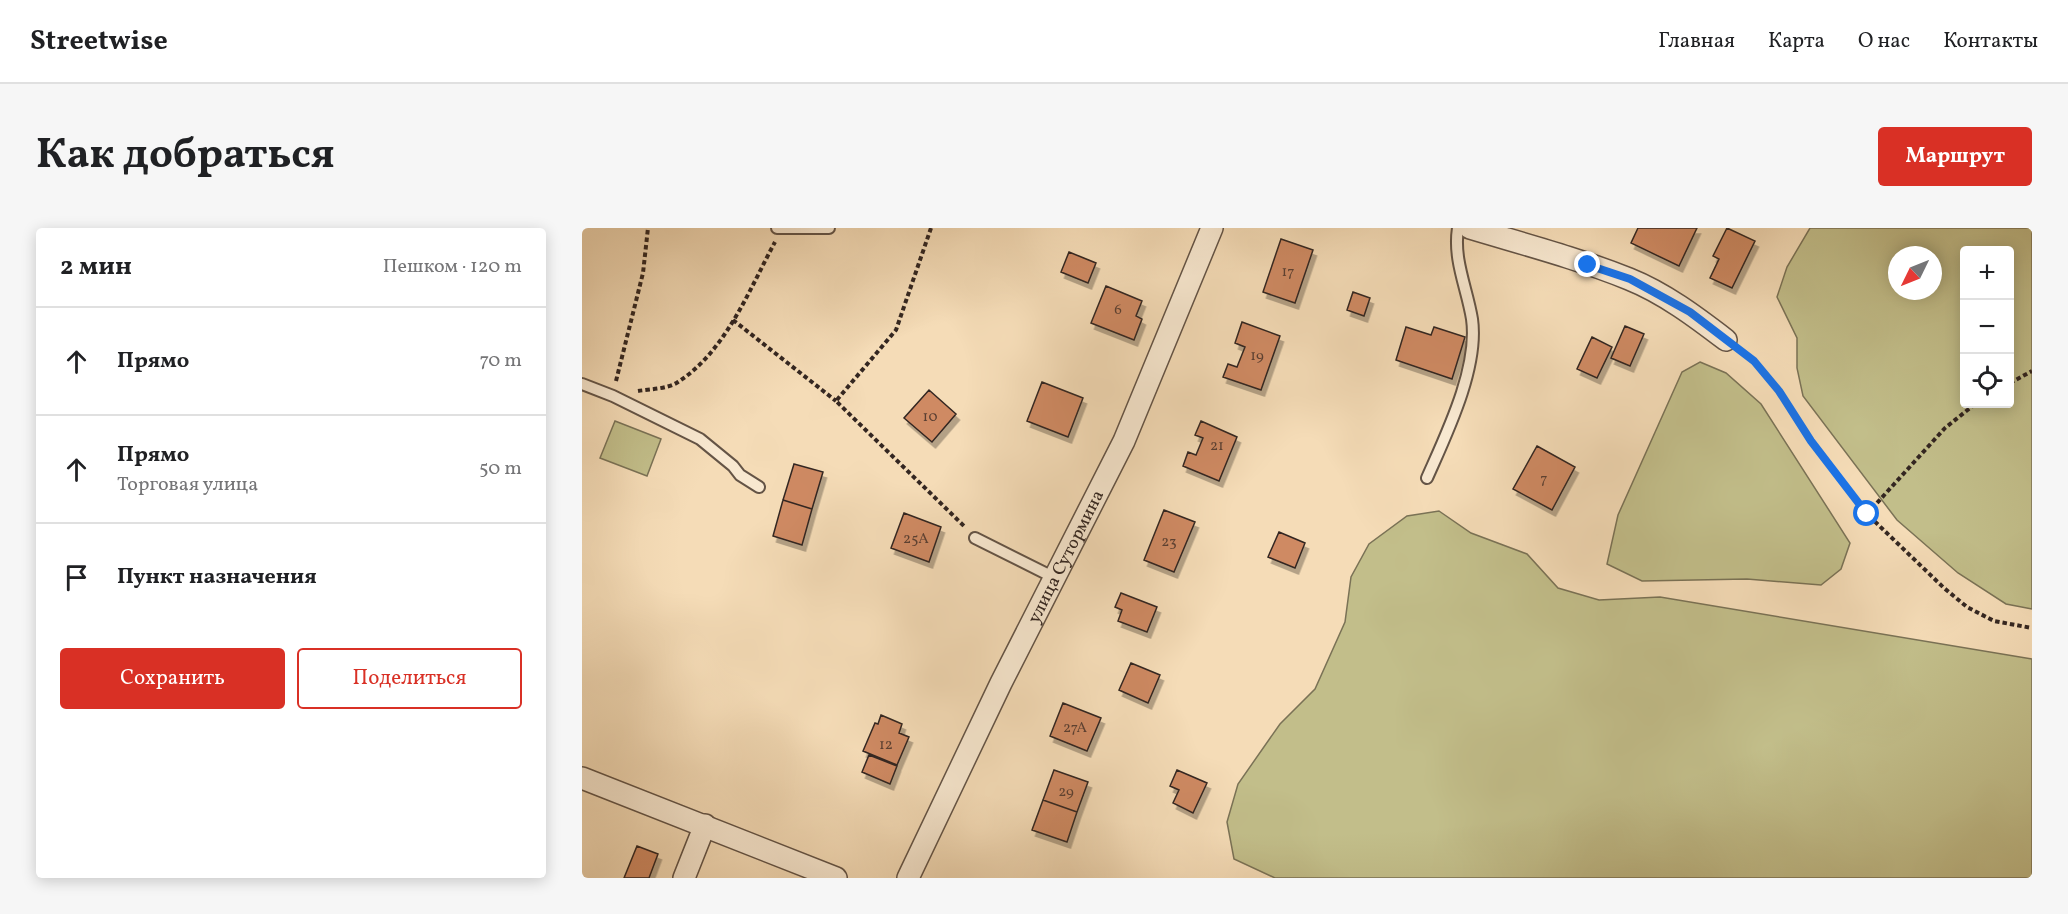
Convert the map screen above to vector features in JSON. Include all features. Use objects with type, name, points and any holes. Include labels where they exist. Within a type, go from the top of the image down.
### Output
[{"type":"street","name":"улица Сутормина","points":[[908,878],[1002,683],[1124,441],[1212,228]]},
{"type":"street","points":[[1470,228],[1630,279],[1690,312],[1726,340]]},
{"type":"street","points":[[582,778],[836,878]]},
{"type":"street","points":[[684,878],[705,825]]},
{"type":"lane","points":[[780,228],[829,228]]},
{"type":"lane","points":[[1426,478],[1446,435],[1467,374],[1473,339],[1472,319],[1457,255],[1458,228]]},
{"type":"lane","points":[[582,384],[613,396],[700,439],[733,466],[740,475],[759,487]]},
{"type":"lane","points":[[975,538],[1055,578]]},
{"type":"path","points":[[648,228],[644,273],[613,396],[677,384],[712,353],[733,320],[780,228]]},
{"type":"path","points":[[836,401],[896,330],[931,228]]},
{"type":"path","points":[[733,320],[836,401],[975,538]]},
{"type":"path","points":[[1726,340],[1754,361],[1779,391],[1811,441],[1867,514],[1944,588],[1966,607],[1994,621],[2032,628]]},
{"type":"path","points":[[2014,381],[2032,371]]},
{"type":"path","points":[[1867,514],[1945,428],[1970,408]]},
{"type":"shaded area","points":[[1810,228],[2032,228],[2032,609],[2006,604],[1958,573],[1897,520],[1803,396],[1797,368],[1797,338],[1777,297],[1787,267]]},
{"type":"shaded area","points":[[1700,362],[1726,373],[1761,404],[1850,543],[1841,569],[1821,585],[1747,579],[1642,581],[1607,564],[1618,515],[1682,372]]},
{"type":"shaded area","points":[[615,421],[661,439],[647,476],[600,458]]},
{"type":"shaded area","points":[[1439,511],[1471,533],[1527,554],[1558,588],[1599,600],[1660,597],[2032,659],[2032,878],[1275,878],[1234,859],[1227,822],[1238,784],[1280,724],[1315,689],[1345,622],[1351,577],[1369,544],[1407,516]]},
{"type":"building","points":[[1638,228],[1697,228],[1679,266],[1631,243]]},
{"type":"building","points":[[1727,228],[1755,241],[1732,288],[1710,278],[1719,259],[1713,256]]},
{"type":"building","points":[[1281,239],[1313,250],[1295,303],[1263,292]]},
{"type":"building","points":[[1069,252],[1096,263],[1088,283],[1061,272]]},
{"type":"building","points":[[1106,286],[1142,301],[1136,316],[1142,319],[1134,340],[1091,323]]},
{"type":"building","points":[[1353,292],[1370,298],[1364,316],[1347,310]]},
{"type":"building","points":[[1242,322],[1280,336],[1261,390],[1223,377],[1228,364],[1237,367],[1245,347],[1235,343]]},
{"type":"building","points":[[1625,326],[1644,334],[1630,366],[1611,358]]},
{"type":"building","points":[[1406,327],[1431,335],[1434,327],[1465,337],[1452,379],[1396,360]]},
{"type":"building","points":[[1592,337],[1612,347],[1597,378],[1577,369]]},
{"type":"building","points":[[1042,382],[1083,398],[1068,437],[1027,421]]},
{"type":"building","points":[[929,390],[956,414],[932,442],[904,418]]},
{"type":"building","points":[[1201,421],[1237,437],[1219,481],[1183,466],[1188,452],[1196,455],[1203,438],[1195,435]]},
{"type":"building","points":[[1537,446],[1575,467],[1552,510],[1513,489]]},
{"type":"building","points":[[794,464],[823,472],[812,509],[783,500]]},
{"type":"building","points":[[783,500],[812,509],[802,545],[773,536]]},
{"type":"building","points":[[1164,510],[1195,522],[1174,572],[1144,560]]},
{"type":"building","points":[[904,513],[941,527],[929,562],[891,548]]},
{"type":"building","points":[[1279,532],[1305,543],[1295,568],[1268,557]]},
{"type":"building","points":[[1121,593],[1157,607],[1147,632],[1118,621],[1122,610],[1115,607]]},
{"type":"building","points":[[1131,663],[1160,675],[1148,703],[1119,690]]},
{"type":"building","points":[[1063,703],[1101,718],[1087,751],[1050,736]]},
{"type":"building","points":[[881,715],[902,724],[899,733],[909,737],[897,765],[863,751]]},
{"type":"building","points":[[869,755],[897,766],[890,784],[862,772]]},
{"type":"building","points":[[1054,770],[1088,782],[1077,812],[1043,800]]},
{"type":"building","points":[[1177,770],[1207,783],[1193,813],[1173,803],[1179,790],[1170,786]]},
{"type":"building","points":[[1043,800],[1077,812],[1067,842],[1032,830]]},
{"type":"building","points":[[637,846],[658,854],[649,878],[624,878]]},
{"type":"route","points":[[1588,265],[1630,279],[1690,312],[1754,361],[1779,391],[1811,441],[1867,514]]}]
